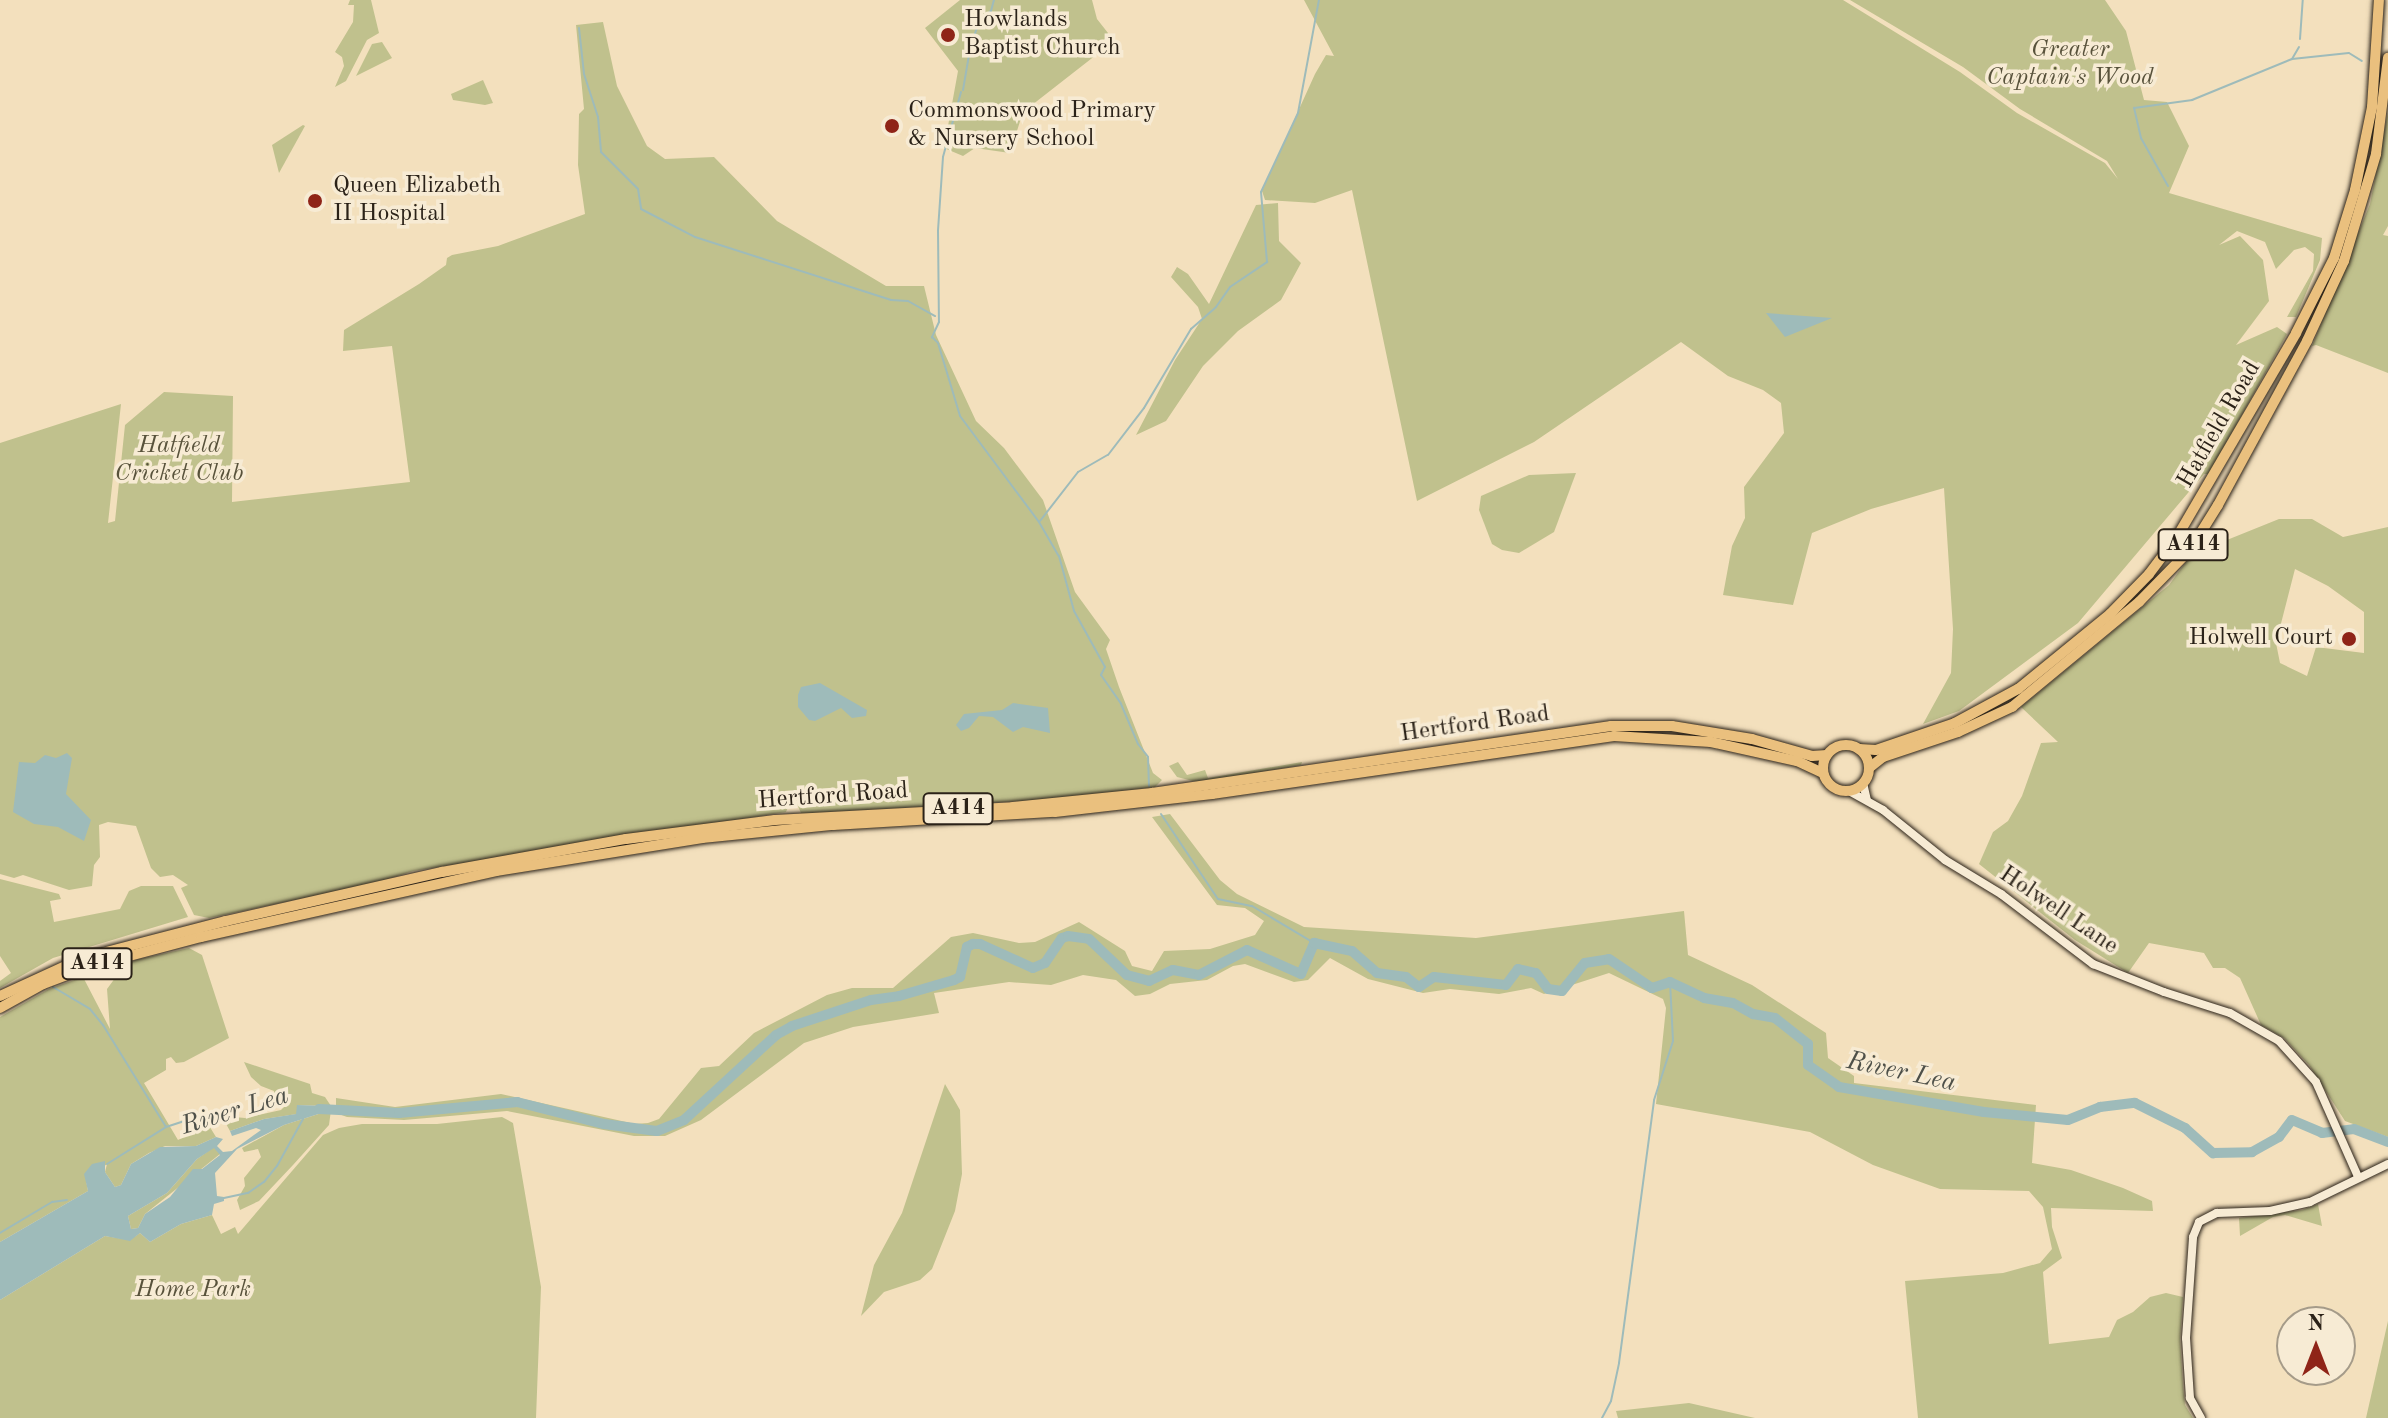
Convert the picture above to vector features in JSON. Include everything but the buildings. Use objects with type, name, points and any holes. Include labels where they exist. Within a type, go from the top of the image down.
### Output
[{"type":"highway","name":"Hatfield Road","points":[[2349,231],[2372,107],[2379,0]]},
{"type":"highway","name":"Hatfield Road","points":[[1869,768],[1883,757],[1958,732],[2012,707],[2066,665],[2173,569],[2218,505],[2307,341],[2376,154],[2388,58]]},
{"type":"highway","name":"Hatfield Road","points":[[1859,749],[1876,750],[1937,729],[2000,700],[2058,659],[2134,591],[2191,517],[2339,260]]},
{"type":"highway","name":"Hertford Road","points":[[0,996],[83,958],[226,921],[442,872],[672,833],[789,819],[1013,807],[1152,793],[1611,726],[1672,726],[1741,737],[1812,756],[1827,755]]},
{"type":"highway","name":"Hertford Road","points":[[0,1008],[43,984],[88,967],[189,940],[496,871],[702,838],[833,825],[1055,812],[1212,794],[1277,782],[1614,736],[1656,736],[1719,743],[1797,761],[1823,773]]},
{"type":"highway","points":[[1840,745],[1859,749],[1869,768],[1863,783],[1849,791],[1833,788],[1823,773],[1827,755],[1840,745]]},
{"type":"main road","points":[[1863,783],[1867,800]]},
{"type":"main road","name":"Holwell Lane","points":[[1849,791],[1867,800],[1945,860],[2001,894],[2099,967],[2230,1013],[2270,1035],[2307,1069],[2338,1125],[2358,1177]]},
{"type":"main road","points":[[2201,1418],[2190,1398],[2186,1338],[2193,1237],[2199,1222],[2217,1213],[2270,1211],[2310,1202],[2388,1164]]},
{"type":"green space","points":[[350,0],[371,0],[379,33],[367,40],[346,81],[335,87],[344,66],[342,57],[335,52],[353,22],[354,5],[348,5]]},
{"type":"green space","points":[[960,0],[1092,0],[1097,19],[1108,33],[1096,55],[1023,112],[1010,153],[975,148],[963,156],[944,148],[958,71],[925,28]]},
{"type":"green space","name":"Greater Captain's Wood","points":[[1304,0],[1843,0],[1960,72],[2017,113],[2105,163],[2118,179],[2107,161],[2020,109],[1963,67],[1850,0],[2105,0],[2126,31],[2144,100],[2167,102],[2189,146],[2169,193],[2322,238],[2320,260],[2296,317],[2287,317],[2313,271],[2314,254],[2305,247],[2294,250],[2276,269],[2265,242],[2237,231],[2219,245],[2240,236],[2263,260],[2269,301],[2236,345],[2277,327],[2287,334],[2209,474],[2204,474],[2078,623],[1959,711],[1923,724],[1951,673],[1953,629],[1944,488],[1871,509],[1812,533],[1793,605],[1723,595],[1732,546],[1745,518],[1744,487],[1784,433],[1781,403],[1763,390],[1728,376],[1681,342],[1534,442],[1417,501],[1352,190],[1315,203],[1265,200],[1262,191],[1315,74],[1326,55],[1334,56]]},
{"type":"green space","name":"Hatfield Cricket Club","points":[[603,22],[617,86],[647,146],[665,159],[714,157],[777,221],[886,286],[924,286],[936,335],[976,421],[1004,448],[1043,500],[1075,592],[1110,640],[1106,649],[1119,687],[1153,773],[1162,780],[1155,787],[1058,799],[814,813],[801,813],[797,804],[789,805],[786,812],[413,871],[376,883],[209,918],[194,915],[181,888],[188,885],[173,875],[160,877],[151,868],[136,826],[108,822],[99,825],[100,857],[94,865],[92,886],[69,890],[23,875],[14,878],[0,874],[0,443],[121,404],[108,523],[115,521],[125,425],[164,392],[233,396],[232,502],[410,482],[392,346],[343,351],[344,330],[419,284],[446,265],[447,258],[452,255],[498,246],[585,214],[578,165],[579,114],[584,109],[576,25]]},
{"type":"green space","points":[[382,42],[392,58],[356,76],[372,44]]},
{"type":"green space","points":[[483,80],[493,103],[485,105],[453,100],[451,94]]},
{"type":"green space","points":[[2388,112],[2388,226],[2383,235],[2388,236],[2388,373],[2312,346],[2370,204]]},
{"type":"green space","points":[[305,126],[279,173],[272,145]]},
{"type":"green space","points":[[1278,203],[1279,241],[1301,263],[1281,300],[1238,331],[1203,366],[1166,421],[1136,435],[1175,360],[1202,319],[1198,307],[1171,277],[1177,267],[1188,274],[1209,304],[1256,205]]},
{"type":"green space","points":[[1576,473],[1554,532],[1519,553],[1502,550],[1492,544],[1479,510],[1481,496],[1529,475]]},
{"type":"green space","points":[[2279,519],[2312,519],[2343,537],[2388,527],[2388,1137],[2345,1121],[2309,1065],[2284,1038],[2261,1025],[2240,978],[2225,968],[2213,968],[2204,953],[2149,943],[2128,973],[2075,940],[1979,864],[1993,832],[2008,821],[2022,796],[2041,743],[2058,742],[2021,707],[2169,585],[2208,532],[2212,546]],"holes":[[[2295,569],[2328,586],[2364,612],[2364,653],[2316,647],[2307,676],[2280,663],[2276,643]]]},
{"type":"green space","points":[[1178,762],[1187,775],[1205,770],[1208,778],[1302,762],[1301,765],[1201,783],[1177,777],[1169,766]]},
{"type":"green space","points":[[1170,814],[1220,880],[1237,894],[1304,927],[1476,938],[1684,911],[1688,955],[1752,985],[1826,1033],[1828,1058],[1854,1076],[1854,1083],[2036,1105],[2032,1163],[2071,1170],[2123,1188],[2152,1201],[2153,1211],[2051,1208],[2052,1227],[2062,1258],[2043,1272],[2049,1344],[2109,1337],[2117,1320],[2133,1312],[2150,1297],[2166,1293],[2183,1297],[2180,1340],[2183,1386],[2185,1405],[2193,1418],[1918,1418],[1905,1281],[2003,1273],[2040,1263],[2052,1249],[2043,1207],[2029,1191],[1940,1189],[1873,1165],[1810,1132],[1656,1104],[1666,1008],[1663,999],[1609,973],[1544,994],[1531,988],[1499,994],[1450,989],[1423,993],[1368,979],[1330,958],[1308,980],[1294,982],[1245,964],[1233,966],[1207,980],[1170,984],[1150,994],[1135,996],[1116,980],[1083,975],[1051,985],[1009,982],[934,993],[939,1013],[853,1027],[804,1043],[701,1120],[665,1136],[634,1136],[507,1111],[404,1120],[347,1117],[336,1113],[336,1098],[395,1107],[501,1094],[635,1124],[648,1123],[659,1119],[701,1068],[719,1066],[754,1033],[827,995],[852,988],[893,988],[951,937],[973,933],[1019,943],[1035,942],[1079,922],[1125,951],[1132,966],[1152,971],[1164,951],[1210,949],[1255,935],[1264,921],[1245,908],[1217,905],[1152,817]]},
{"type":"green space","points":[[0,879],[59,894],[61,899],[50,901],[54,922],[120,909],[129,891],[141,886],[173,886],[188,917],[53,958],[0,988],[0,981],[11,973],[0,956]]},
{"type":"green space","points":[[189,948],[202,955],[229,1038],[184,1062],[176,1063],[171,1057],[166,1059],[166,1070],[144,1083],[178,1140],[208,1124],[216,1137],[196,1146],[165,1146],[149,1153],[131,1164],[121,1185],[115,1187],[105,1172],[107,1164],[86,1180],[88,1191],[0,1242],[0,1017],[49,989],[83,977],[110,1029],[107,989],[121,970],[135,960]]},
{"type":"green space","points":[[244,1062],[310,1084],[312,1093],[325,1097],[331,1106],[297,1105],[297,1114],[264,1119],[230,1131],[225,1122],[234,1117],[245,1118],[281,1110],[285,1106],[274,1099],[274,1091],[261,1086],[251,1077]]},
{"type":"green space","points":[[945,1084],[960,1110],[962,1174],[955,1211],[932,1269],[920,1280],[884,1292],[861,1316],[874,1265],[902,1213]]},
{"type":"green space","points":[[331,1110],[329,1125],[293,1165],[259,1201],[240,1210],[237,1200],[245,1186],[244,1178],[261,1157],[258,1149],[244,1152],[242,1148],[284,1125]]},
{"type":"green space","name":"Home Park","points":[[502,1117],[513,1123],[541,1287],[536,1418],[0,1418],[0,1300],[105,1236],[130,1240],[140,1233],[150,1242],[181,1224],[212,1215],[221,1234],[235,1227],[238,1234],[323,1135],[362,1124],[437,1124]]},
{"type":"green space","points":[[214,1147],[220,1154],[145,1214],[138,1228],[131,1229],[128,1216],[167,1193],[197,1159]]},
{"type":"green space","points":[[2318,1204],[2322,1226],[2285,1215],[2273,1217],[2240,1236],[2239,1218],[2302,1210]]},
{"type":"green space","points":[[2388,1321],[2388,1418],[2366,1418]]},
{"type":"green space","points":[[1689,1403],[1755,1418],[1618,1418],[1616,1411]]},
{"type":"water","points":[[1766,313],[1832,318],[1785,337]]},
{"type":"water","points":[[820,683],[867,710],[866,716],[852,718],[841,708],[815,721],[809,720],[798,707],[798,695],[801,687]]},
{"type":"water","points":[[1013,703],[1048,708],[1050,733],[1023,727],[1013,732],[993,717],[979,716],[969,728],[961,731],[956,725],[964,714],[1002,710]]},
{"type":"water","points":[[67,753],[72,758],[66,794],[91,820],[84,841],[58,827],[34,824],[13,812],[19,762],[35,763],[45,755],[56,758]]},
{"type":"water","points":[[297,1105],[331,1106],[331,1110],[284,1125],[237,1149],[215,1173],[217,1196],[224,1197],[224,1201],[214,1204],[212,1215],[181,1224],[150,1242],[140,1233],[130,1241],[105,1236],[0,1300],[0,1242],[88,1191],[84,1174],[92,1164],[105,1161],[105,1172],[115,1187],[121,1185],[131,1164],[160,1147],[196,1146],[216,1137],[223,1139],[217,1146],[223,1152],[232,1151],[261,1130],[256,1128],[232,1136],[230,1131],[264,1119],[296,1114]],"holes":[[[214,1148],[220,1155],[202,1169],[193,1169],[170,1197],[145,1214],[138,1228],[131,1229],[128,1216],[167,1193],[197,1159]]]},
{"type":"waterway","points":[[963,90],[970,49],[979,22],[991,11],[994,0]]},
{"type":"waterway","points":[[1040,521],[1078,472],[1108,455],[1144,408],[1191,329],[1216,307],[1230,287],[1267,262],[1261,192],[1298,113],[1319,0]]},
{"type":"waterway","points":[[2300,39],[2303,0]]},
{"type":"waterway","points":[[579,28],[584,74],[598,117],[601,152],[638,189],[641,209],[695,237],[891,300],[908,301],[935,316]]},
{"type":"waterway","points":[[2299,47],[2292,59],[2349,53],[2362,61]]},
{"type":"waterway","points":[[2168,186],[2141,138],[2134,108],[2192,100],[2292,59]]},
{"type":"waterway","points":[[961,92],[943,157],[938,231],[939,322],[932,337],[938,343],[960,416],[1039,522],[1059,556],[1074,611],[1105,667],[1101,675],[1121,704],[1138,744],[1148,757],[1149,786]]},
{"type":"waterway","points":[[1161,814],[1218,899],[1252,906],[1314,943]]},
{"type":"waterway","name":"River Lea","points":[[319,1109],[399,1113],[517,1102],[604,1124],[657,1131],[684,1120],[776,1035],[792,1026],[871,1000],[899,996],[954,980],[960,977],[967,947],[973,944],[980,944],[1033,968],[1045,963],[1062,938],[1068,936],[1089,939],[1127,975],[1149,981],[1173,970],[1199,975],[1247,950],[1301,974],[1314,943],[1352,951],[1377,973],[1406,977],[1419,987],[1434,977],[1506,985],[1518,969],[1536,973],[1548,989],[1562,991],[1585,963],[1609,959],[1652,988],[1670,982],[1704,998],[1733,1003],[1753,1014],[1775,1018],[1808,1044],[1808,1065],[1839,1087],[1984,1112],[2068,1120],[2100,1107],[2135,1103],[2185,1128],[2213,1153],[2252,1152],[2279,1137],[2292,1120],[2322,1133],[2354,1129],[2388,1142]]},
{"type":"waterway","points":[[1602,1418],[1611,1401],[1619,1363],[1654,1100],[1673,1041],[1670,982]]},
{"type":"waterway","points":[[53,987],[90,1009],[103,1025],[166,1127]]},
{"type":"waterway","points":[[107,1164],[166,1127],[197,1117]]},
{"type":"waterway","points":[[224,1198],[248,1193],[264,1182],[277,1166],[303,1119]]},
{"type":"waterway","points":[[0,1233],[52,1202],[67,1200]]},
{"type":"place","name":"Howlands Baptist Church","points":[[948,35]]},
{"type":"place","name":"Commonswood Primary & Nursery School","points":[[892,126]]},
{"type":"place","name":"Queen Elizabeth II Hospital","points":[[315,201]]},
{"type":"place","name":"Holwell Court","points":[[2349,639]]}]
